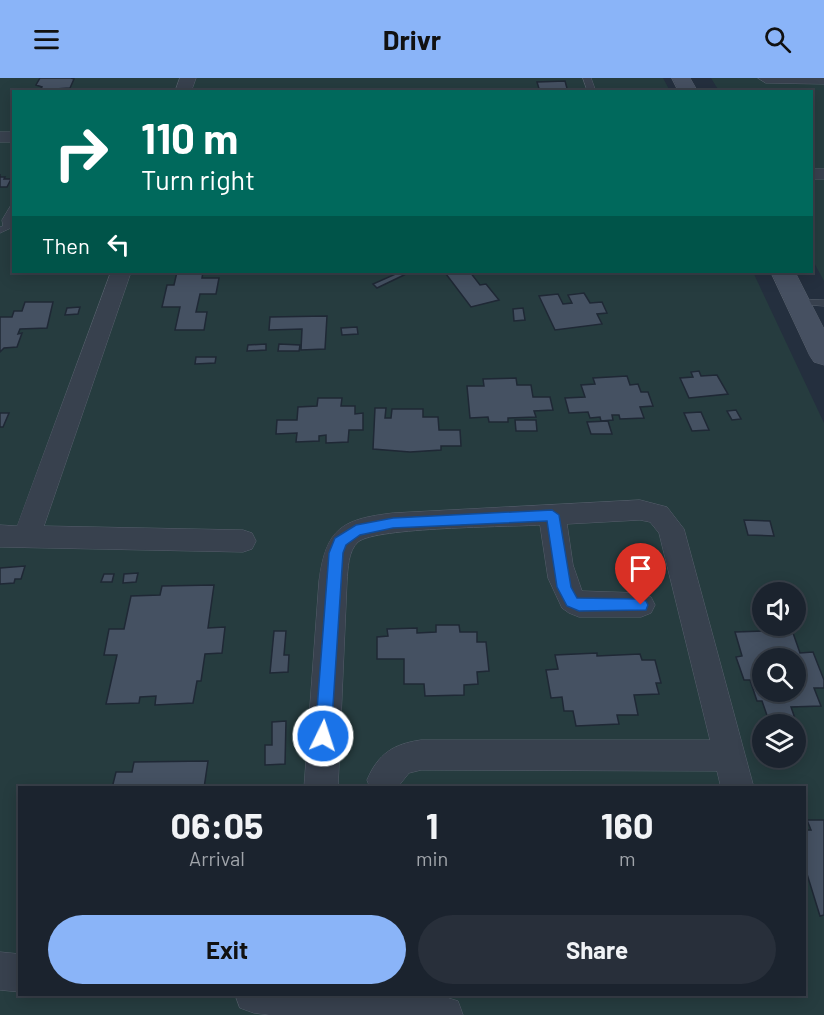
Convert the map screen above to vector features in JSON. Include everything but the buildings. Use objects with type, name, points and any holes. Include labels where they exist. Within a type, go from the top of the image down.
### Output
[{"type":"main road","points":[[784,273],[811,303],[824,356]]},
{"type":"street","points":[[766,78],[824,79]]},
{"type":"street","points":[[27,536],[121,273]]},
{"type":"street","points":[[321,786],[333,581],[340,542],[356,530],[373,525],[640,510],[658,514],[671,530],[738,786]]},
{"type":"street","points":[[552,515],[564,587],[572,602],[579,605],[641,605]]},
{"type":"street","points":[[0,536],[243,541]]},
{"type":"street","points":[[383,780],[389,766],[402,758],[421,755],[730,756]]},
{"type":"street","points":[[0,971],[18,973]]},
{"type":"street","points":[[294,996],[427,1014]]},
{"type":"lane","points":[[0,230],[8,227],[7,220],[12,211]]},
{"type":"green space","points":[[0,78],[663,78],[669,90],[12,90],[12,273],[753,273],[824,423],[824,1015],[0,1015]]},
{"type":"green space","points":[[711,78],[824,78],[824,281],[813,261],[813,90],[718,90]]},
{"type":"route","points":[[323,736],[336,553],[340,542],[356,530],[393,523],[552,515],[564,587],[572,602],[579,605],[641,605]]}]
